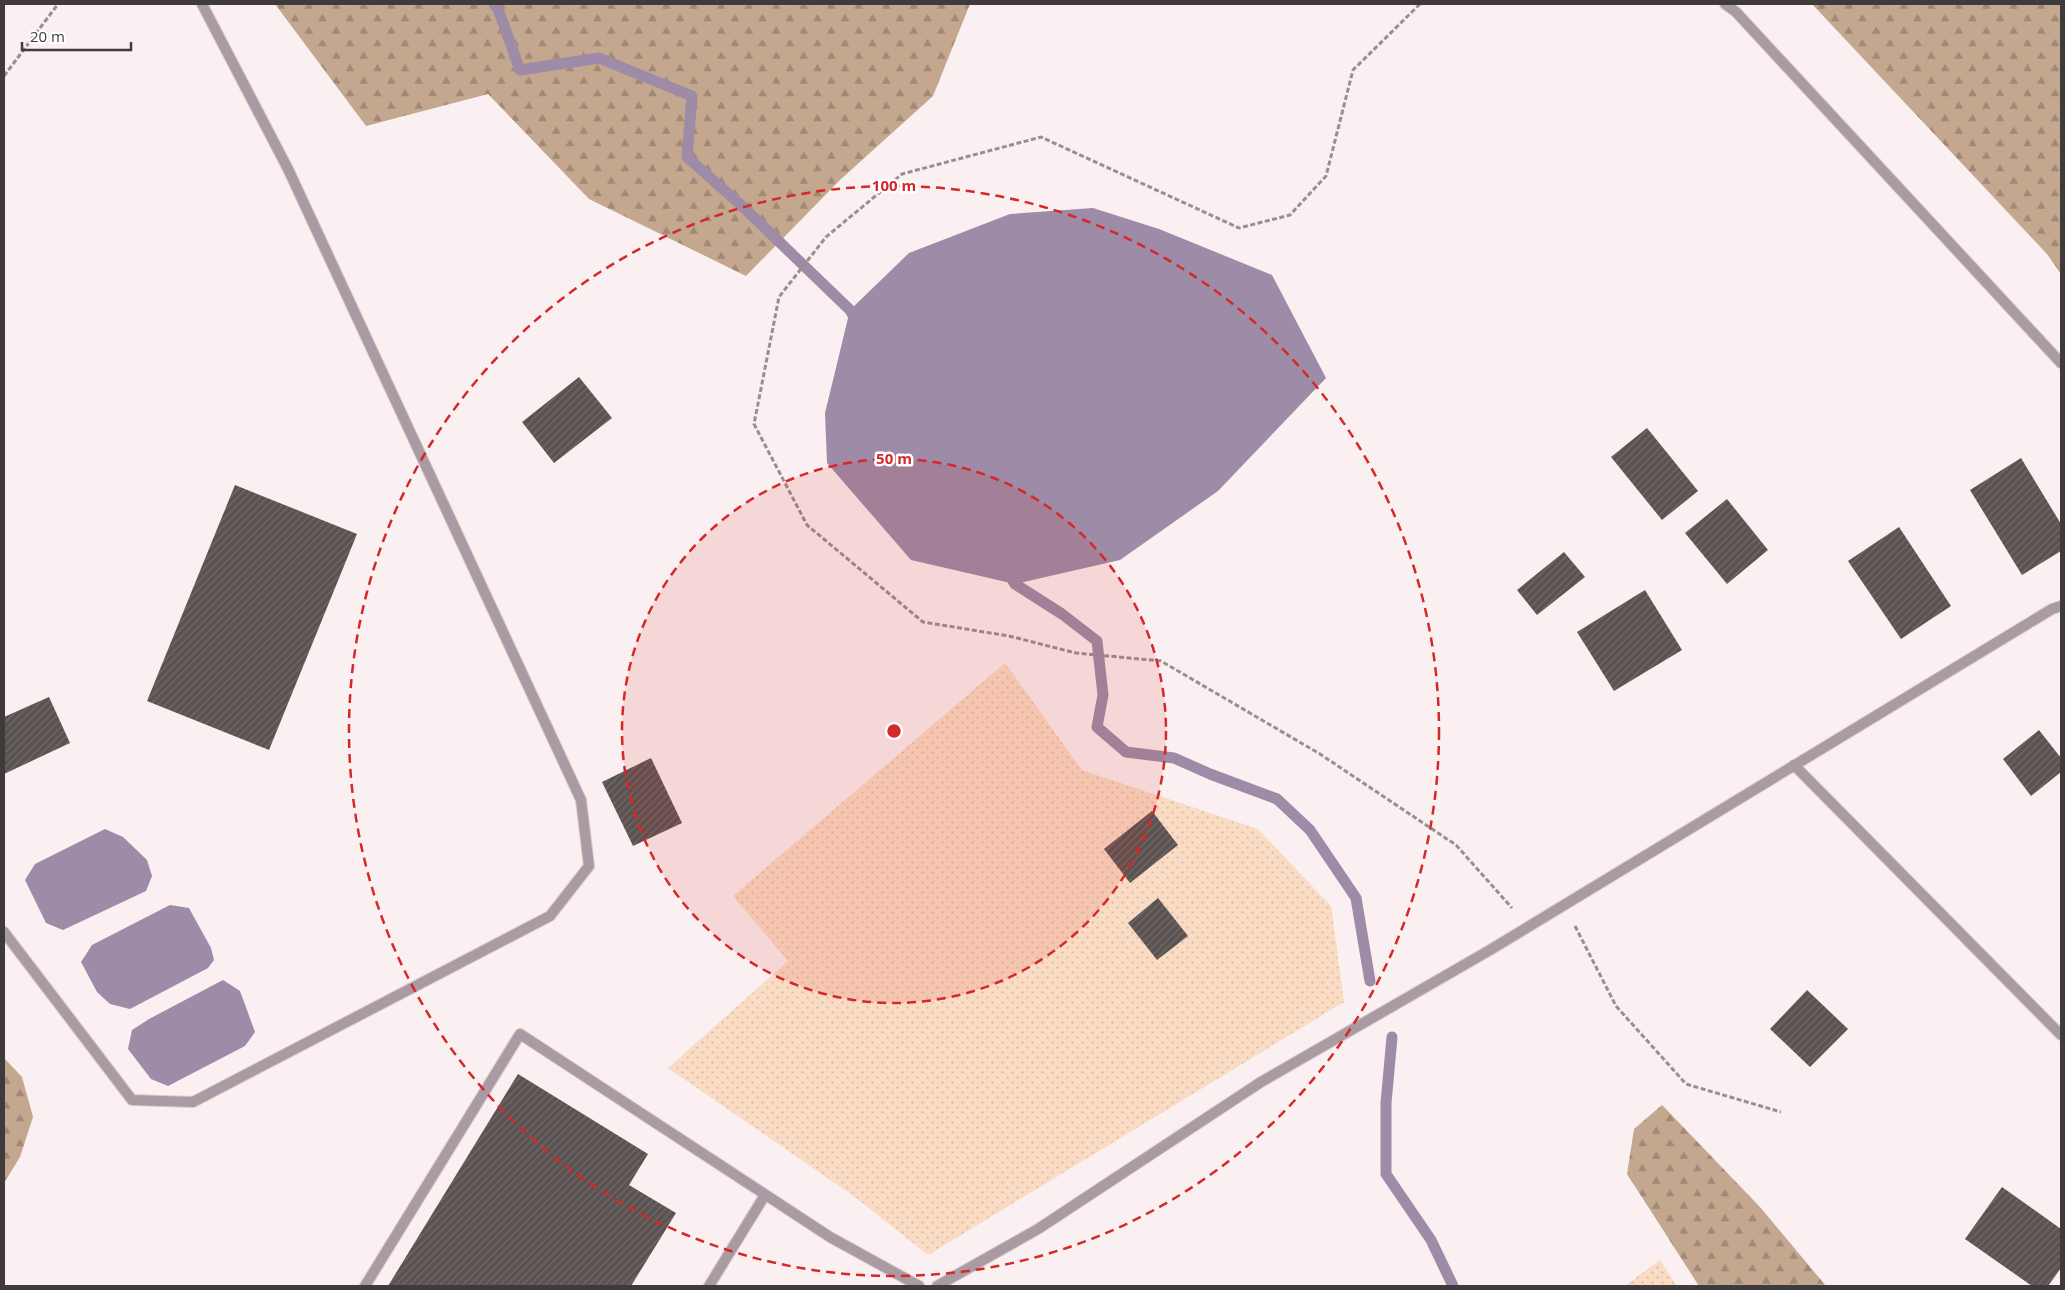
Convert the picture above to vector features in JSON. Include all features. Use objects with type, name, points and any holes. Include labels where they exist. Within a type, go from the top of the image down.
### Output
[{"type":"street","points":[[4,932],[132,1100],[193,1102],[550,916],[589,866],[581,800],[288,169],[202,4]]},
{"type":"street","points":[[1725,4],[1736,12],[2061,363]]},
{"type":"street","points":[[937,1286],[1038,1229],[1261,1082],[1565,906],[1794,765],[2052,609],[2061,606]]},
{"type":"street","points":[[1794,765],[2061,1035]]},
{"type":"street","points":[[365,1286],[520,1034],[830,1237],[919,1286]]},
{"type":"street","points":[[709,1286],[765,1194]]},
{"type":"path","points":[[4,76],[58,4]]},
{"type":"path","points":[[1420,4],[1353,70],[1326,176],[1290,215],[1239,228],[1041,137],[902,174],[826,237],[780,297],[754,424],[806,525],[923,622],[1009,636],[1076,652],[1161,661],[1320,754],[1456,846],[1528,927]]},
{"type":"path","points":[[1565,906],[1616,1006],[1686,1084],[1781,1112]]},
{"type":"shaded area","points":[[1093,208],[1159,229],[1272,275],[1326,378],[1218,491],[1120,560],[1015,584],[911,560],[827,463],[825,413],[850,310],[909,253],[1010,214]]},
{"type":"shaded area","points":[[1005,663],[1082,770],[1258,829],[1331,906],[1344,1002],[928,1255],[855,1197],[668,1068],[788,961],[733,896]]},
{"type":"shaded area","points":[[105,829],[123,837],[147,860],[152,876],[146,891],[63,930],[46,923],[25,880],[35,864]]},
{"type":"shaded area","points":[[170,905],[189,908],[211,948],[214,960],[208,968],[130,1009],[110,1004],[97,992],[81,962],[92,945]]},
{"type":"shaded area","points":[[223,980],[240,991],[255,1032],[245,1046],[168,1086],[151,1079],[128,1049],[132,1030]]},
{"type":"shaded area","points":[[1660,1260],[1677,1286],[1625,1286]]},
{"type":"green space","points":[[275,4],[970,4],[933,96],[840,180],[746,276],[589,199],[488,94],[366,126]]},
{"type":"green space","points":[[1812,4],[2061,4],[2061,274],[2047,254]]},
{"type":"green space","points":[[4,1058],[22,1077],[33,1117],[20,1157],[4,1183]]},
{"type":"green space","points":[[1662,1105],[1760,1207],[1826,1286],[1699,1286],[1627,1174],[1634,1129]]},
{"type":"building","points":[[579,377],[612,418],[554,463],[522,422]]},
{"type":"building","points":[[1647,428],[1698,491],[1662,520],[1611,457]]},
{"type":"building","points":[[2021,458],[2061,524],[2061,551],[2022,575],[1970,490]]},
{"type":"building","points":[[235,485],[357,534],[269,750],[147,701]]},
{"type":"building","points":[[1727,499],[1768,550],[1727,584],[1685,533]]},
{"type":"building","points":[[1899,527],[1951,606],[1901,639],[1848,561]]},
{"type":"building","points":[[1564,552],[1585,577],[1537,615],[1517,590]]},
{"type":"building","points":[[1645,590],[1682,650],[1614,691],[1577,632]]},
{"type":"building","points":[[49,697],[70,743],[4,774],[4,717]]},
{"type":"building","points":[[2039,730],[2061,758],[2061,772],[2031,796],[2003,759]]},
{"type":"building","points":[[651,758],[682,823],[633,846],[602,782]]},
{"type":"building","points":[[1152,811],[1178,845],[1130,883],[1104,849]]},
{"type":"building","points":[[1158,898],[1188,936],[1157,960],[1128,923]]},
{"type":"building","points":[[1807,990],[1848,1029],[1810,1067],[1770,1029]]},
{"type":"building","points":[[518,1074],[648,1154],[629,1185],[676,1213],[631,1286],[388,1286]]},
{"type":"building","points":[[2002,1187],[2061,1229],[2061,1268],[2048,1286],[2032,1286],[1965,1239]]},
{"type":"waterway","points":[[494,4],[498,9],[520,70],[599,58],[692,96],[687,157],[742,206],[850,310],[857,322]]},
{"type":"waterway","points":[[1007,571],[1015,584],[1062,614],[1097,641],[1103,695],[1097,727],[1126,752],[1174,758],[1210,774],[1277,799],[1310,830],[1356,898],[1370,981]]},
{"type":"waterway","points":[[1392,1037],[1386,1103],[1386,1174],[1431,1240],[1453,1286]]}]
